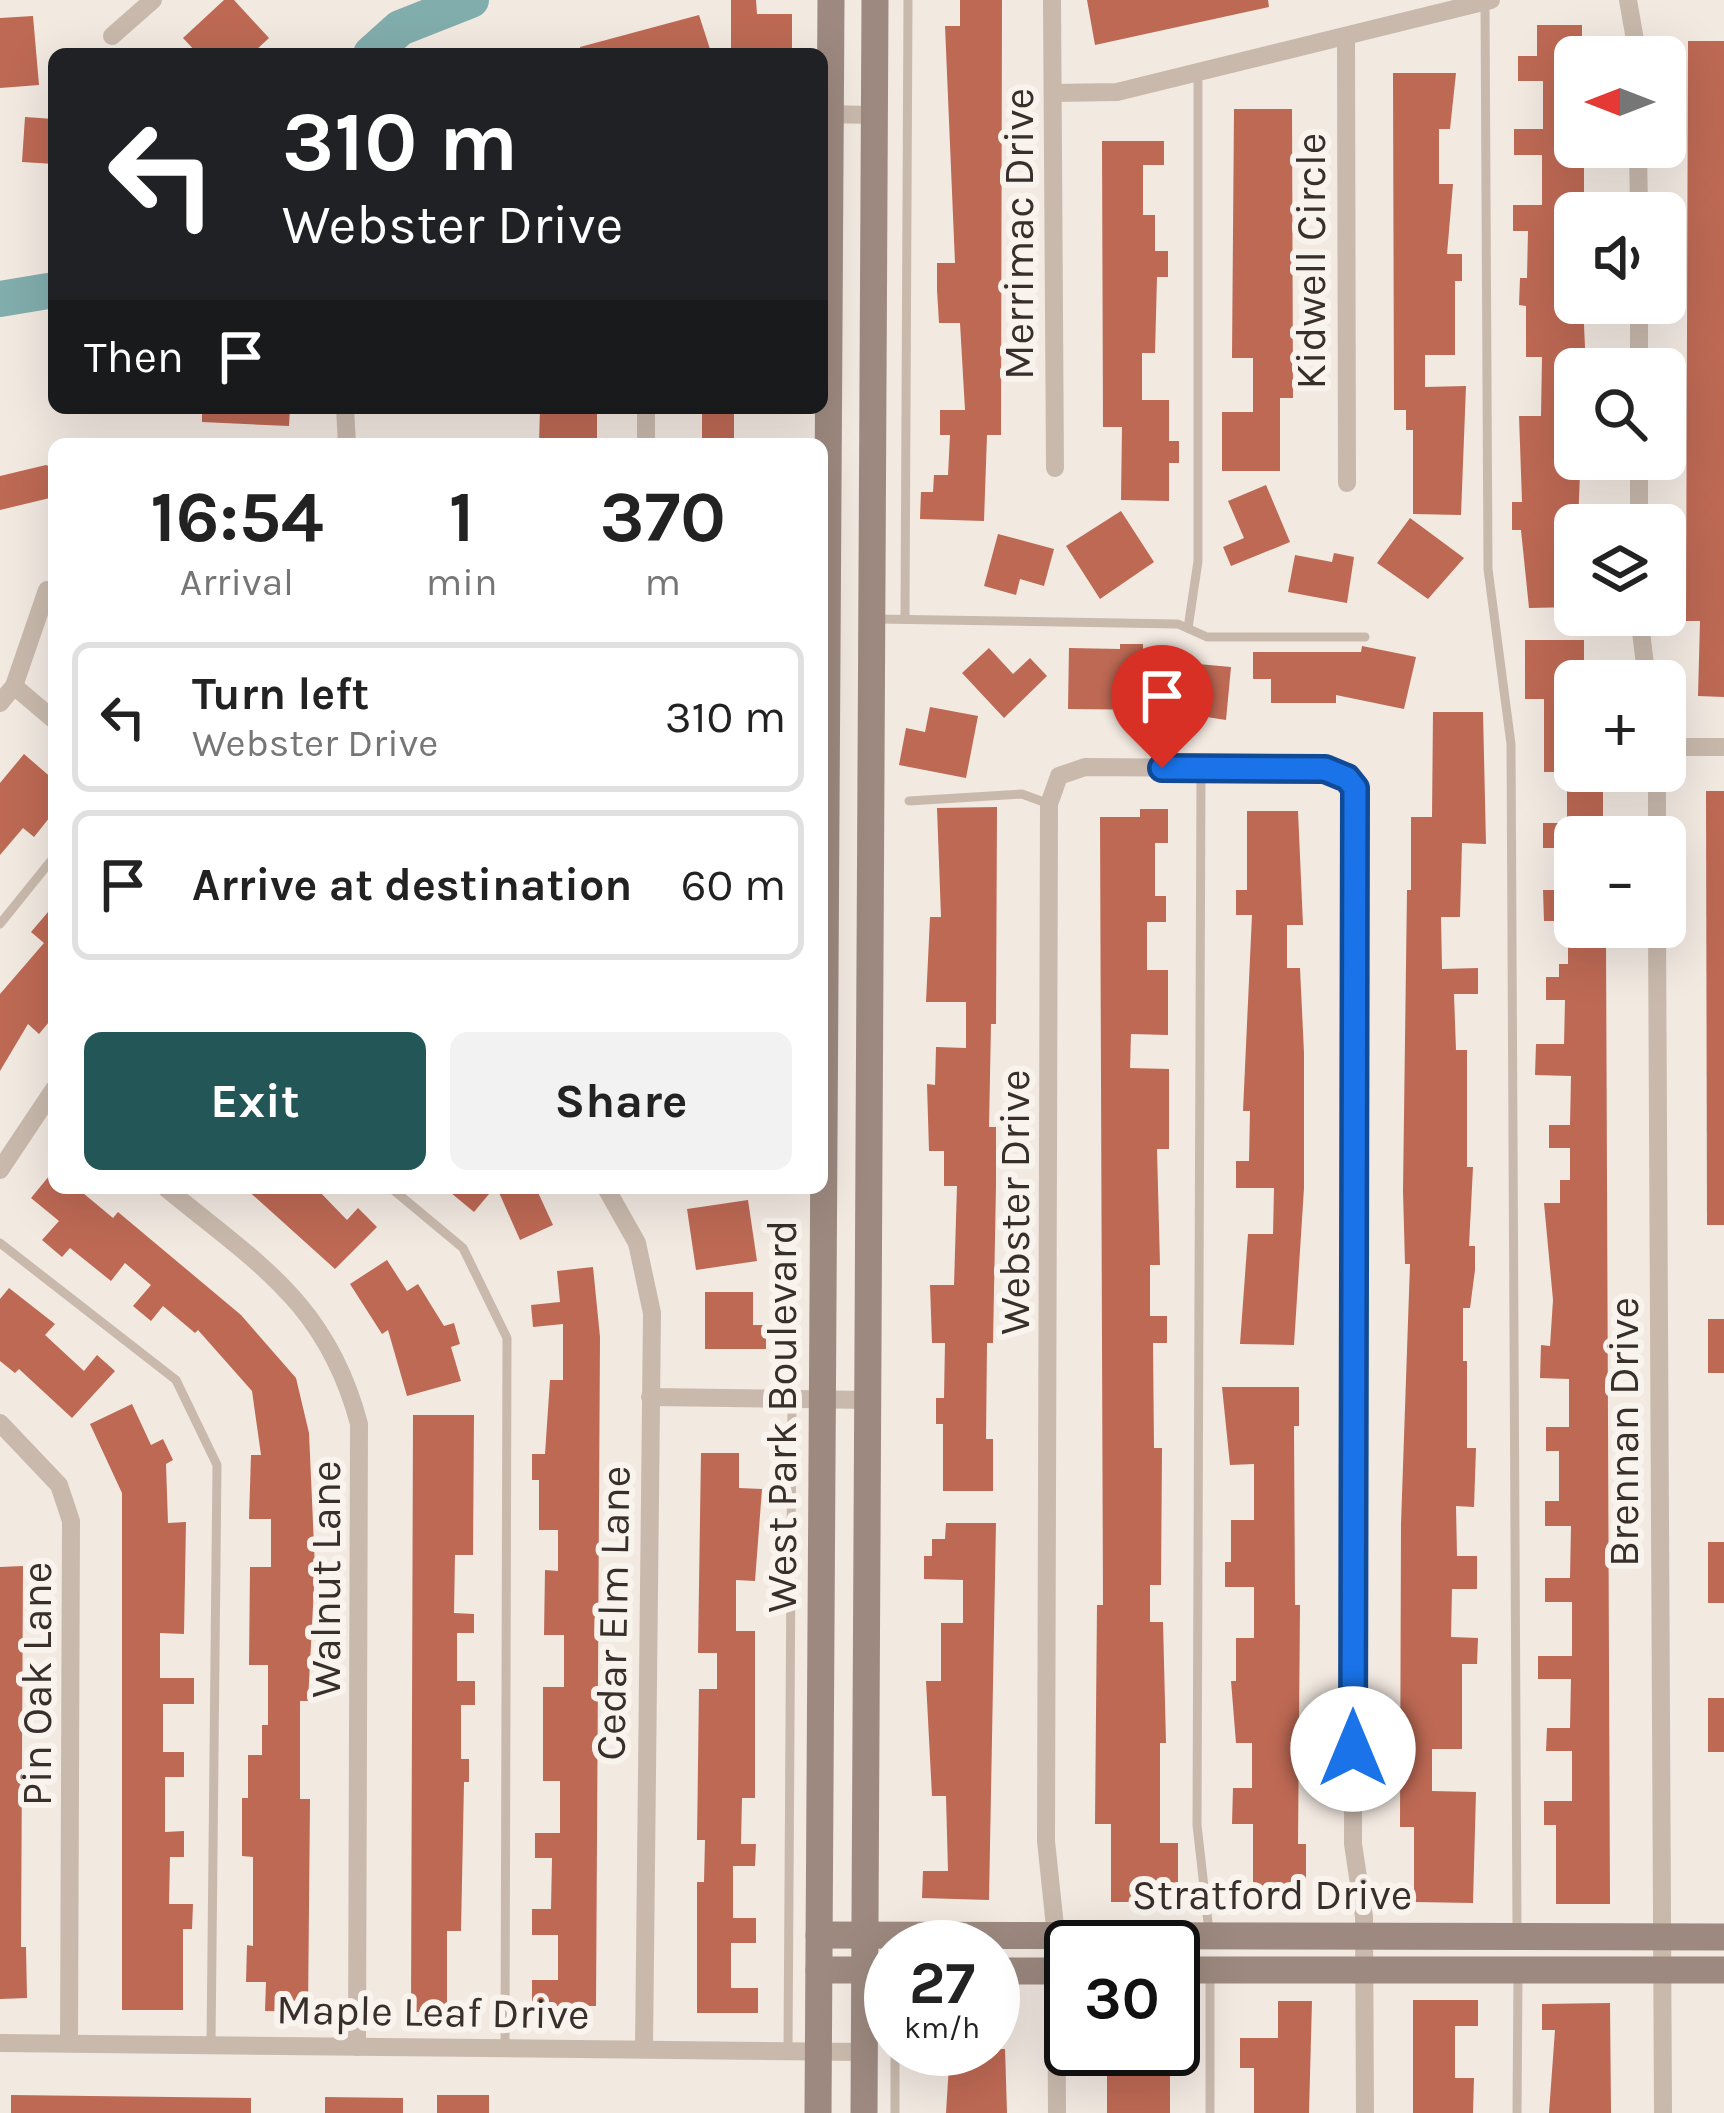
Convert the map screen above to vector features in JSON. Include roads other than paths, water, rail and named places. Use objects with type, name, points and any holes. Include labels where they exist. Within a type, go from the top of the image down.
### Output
[{"type":"main road","name":"West Park Boulevard","points":[[828,68],[831,0]]},
{"type":"main road","name":"West Park Boulevard","points":[[865,1920],[875,0]]},
{"type":"main road","name":"West Park Boulevard","points":[[818,2113],[823,1194]]},
{"type":"main road","name":"Stratford Drive","points":[[819,1935],[864,1935]]},
{"type":"main road","name":"Stratford Drive","points":[[1200,1936],[1724,1937]]},
{"type":"main road","points":[[819,1970],[864,1970]]},
{"type":"main road","name":"Stratford Drive","points":[[1200,1970],[1724,1970]]},
{"type":"main road","name":"West Park Boulevard","points":[[864,2076],[864,2113]]},
{"type":"street","points":[[112,36],[153,0]]},
{"type":"street","name":"Merrimac Drive","points":[[1052,0],[1055,468]]},
{"type":"street","points":[[1628,0],[1634,36]]},
{"type":"street","points":[[1053,93],[1117,92],[1488,2]]},
{"type":"street","name":"Kidwell Circle","points":[[1346,38],[1347,483]]},
{"type":"street","points":[[828,114],[874,115]]},
{"type":"street","points":[[0,703],[14,686],[47,590]]},
{"type":"street","points":[[14,686],[48,715]]},
{"type":"street","points":[[1686,747],[1724,747]]},
{"type":"street","points":[[1049,804],[1059,776],[1071,770],[1325,769],[1347,778],[1355,788],[1353,1844],[1365,1936],[1364,2113]]},
{"type":"street","name":"Webster Drive","points":[[1049,804],[1046,1841],[1054,1920]]},
{"type":"street","name":"Brennan Drive","points":[[1658,948],[1663,2113]]},
{"type":"street","points":[[0,1170],[48,1099]]},
{"type":"street","name":"Walnut Lane","points":[[173,1194],[293,1293],[332,1347],[359,1424],[357,2047]]},
{"type":"street","name":"Cedar Elm Lane","points":[[609,1194],[638,1243],[649,1289],[644,2049]]},
{"type":"street","points":[[650,1397],[868,1400]]},
{"type":"street","name":"Pin Oak Lane","points":[[0,1423],[59,1485],[73,1533],[69,2043]]},
{"type":"street","name":"Maple Leaf Drive","points":[[0,2042],[864,2052]]},
{"type":"street","name":"Webster Drive","points":[[1057,2113],[1059,2076]]},
{"type":"lane","points":[[905,620],[908,0]]},
{"type":"lane","points":[[1488,2],[1488,569],[1511,744],[1517,1936]]},
{"type":"lane","points":[[1188,628],[1198,561],[1198,73]]},
{"type":"lane","points":[[872,619],[1178,624],[1207,637],[1365,637]]},
{"type":"lane","points":[[1201,768],[1196,1761],[1209,1936]]},
{"type":"lane","points":[[909,801],[1022,794],[1049,804]]},
{"type":"lane","points":[[0,924],[48,864]]},
{"type":"lane","points":[[399,1194],[463,1248],[507,1338],[505,2048]]},
{"type":"lane","points":[[0,1243],[176,1380],[217,1465],[211,2045]]},
{"type":"lane","points":[[788,2051],[791,1397]]},
{"type":"lane","points":[[1210,1970],[1210,2113]]},
{"type":"lane","points":[[1517,2113],[1518,1970]]},
{"type":"lane","points":[[895,2076],[895,2113]]},
{"type":"waterway","points":[[378,48],[400,28],[471,0]]},
{"type":"waterway","points":[[0,299],[48,291]]}]
